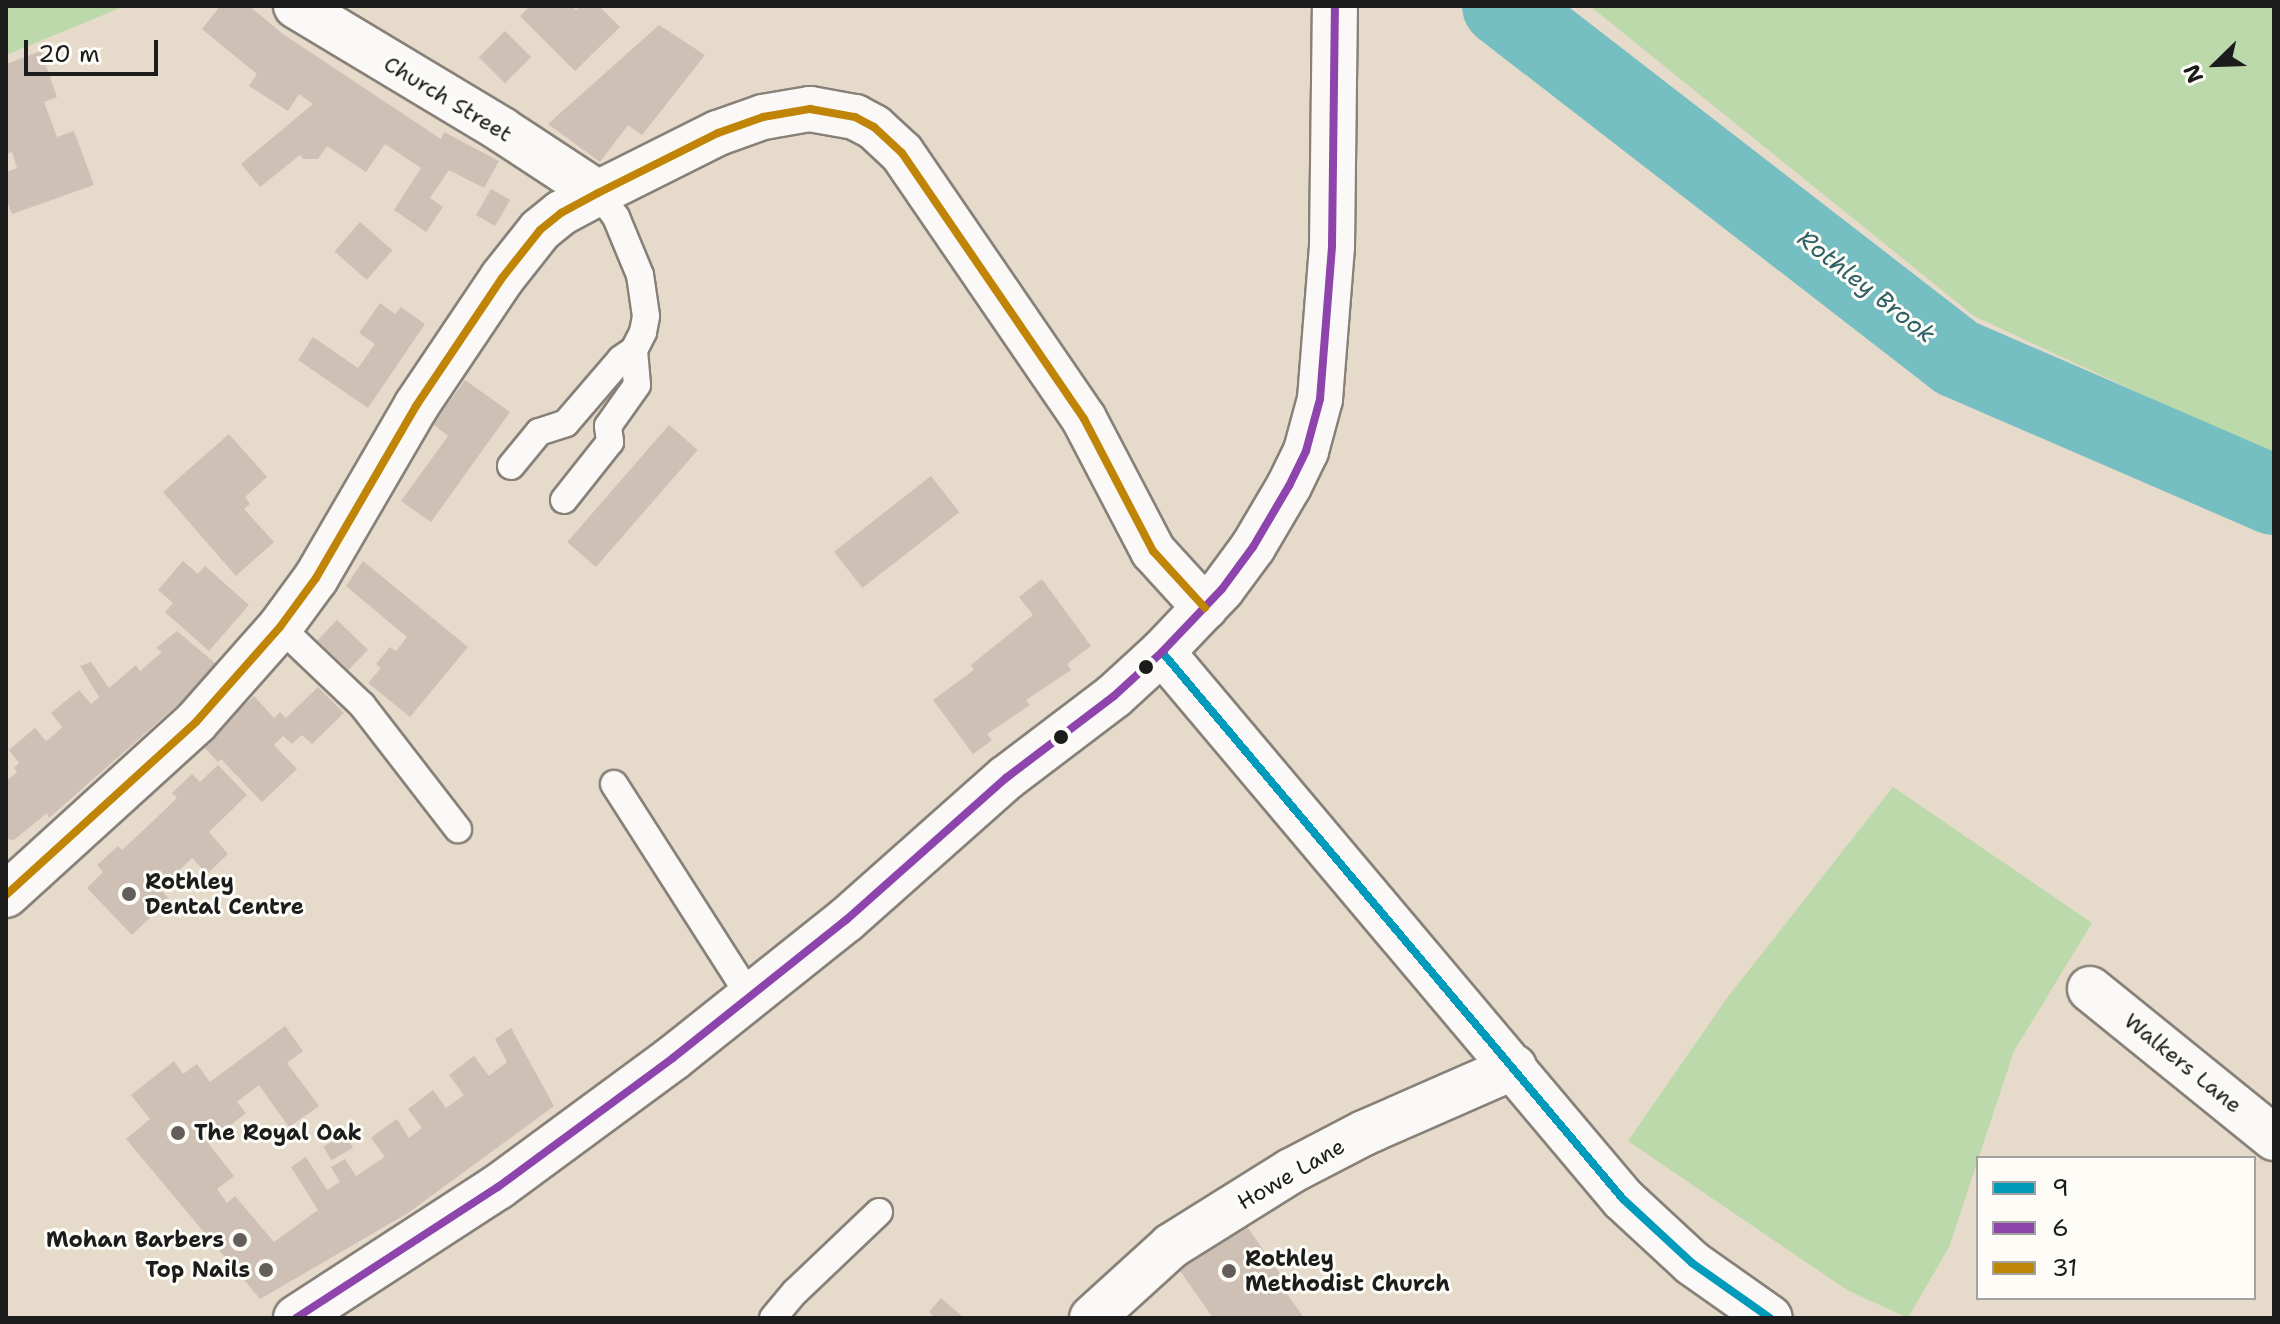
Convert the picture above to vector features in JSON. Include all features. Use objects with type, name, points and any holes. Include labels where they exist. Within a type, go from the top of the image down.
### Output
[{"type":"street","name":"Church Street","points":[[296,6],[513,137],[598,193]]},
{"type":"street","points":[[296,1318],[498,1187],[750,997],[846,920],[958,818],[1114,696],[1205,608],[1253,547],[1289,486],[1306,451],[1320,399],[1332,246],[1335,6]]},
{"type":"street","points":[[6,895],[196,722],[280,627],[316,578],[416,406],[519,254],[561,213],[718,133],[763,117],[810,109],[855,117],[874,127],[902,153],[1084,419],[1153,551],[1205,608]]},
{"type":"street","points":[[1162,652],[1623,1199],[1659,1235],[1725,1289],[1770,1318]]},
{"type":"street","name":"Walkers Lane","points":[[2090,989],[2274,1138]]},
{"type":"street","name":"Howe Lane","points":[[1092,1318],[1171,1246],[1291,1171],[1364,1133],[1514,1067]]},
{"type":"lane","points":[[564,500],[610,442],[608,426],[637,385],[634,350],[646,316],[640,275],[616,217],[598,193]]},
{"type":"lane","points":[[511,466],[539,432],[566,423],[621,359],[634,350]]},
{"type":"lane","points":[[280,627],[362,705],[458,829]]},
{"type":"lane","points":[[614,784],[750,997]]},
{"type":"lane","points":[[773,1318],[795,1292],[879,1212]]},
{"type":"green space","points":[[6,6],[125,6],[6,55]]},
{"type":"green space","points":[[1590,6],[2274,6],[2274,456],[1974,316]]},
{"type":"green space","points":[[1893,787],[2092,923],[2014,1051],[1979,1156],[1976,1156],[1976,1166],[1949,1247],[1908,1318],[1847,1290],[1628,1141],[1727,998]]},
{"type":"building","points":[[220,6],[249,6],[283,34],[441,139],[444,132],[499,161],[484,188],[449,170],[430,198],[443,207],[426,232],[394,210],[421,168],[385,144],[366,172],[327,146],[318,159],[303,159],[300,155],[260,187],[241,164],[313,104],[299,94],[288,111],[249,86],[257,74],[202,29]]},
{"type":"building","points":[[530,6],[572,6],[576,10],[580,6],[599,6],[620,27],[575,71],[520,16]]},
{"type":"building","points":[[659,25],[705,55],[642,135],[628,125],[600,162],[548,124]]},
{"type":"building","points":[[505,31],[531,57],[505,83],[479,57]]},
{"type":"building","points":[[41,51],[57,97],[44,102],[57,137],[74,131],[94,185],[12,214],[6,198],[6,172],[17,168],[12,152],[6,154],[6,64]]},
{"type":"building","points":[[491,189],[510,200],[495,226],[476,215]]},
{"type":"building","points":[[360,222],[392,250],[367,280],[334,251]]},
{"type":"building","points":[[380,303],[395,314],[401,307],[425,324],[368,408],[298,360],[313,337],[358,368],[375,344],[359,333]]},
{"type":"building","points":[[465,380],[510,412],[431,522],[401,501],[448,436],[433,424]]},
{"type":"building","points":[[669,425],[698,450],[596,567],[567,542]]},
{"type":"building","points":[[229,434],[267,477],[245,497],[250,504],[244,509],[274,542],[236,576],[163,492]]},
{"type":"building","points":[[931,476],[959,512],[862,588],[834,552]]},
{"type":"building","points":[[183,561],[198,574],[205,566],[249,605],[209,651],[165,612],[173,603],[158,590]]},
{"type":"building","points":[[363,561],[468,647],[410,717],[368,683],[381,668],[376,664],[390,647],[396,651],[407,637],[346,586]]},
{"type":"building","points":[[1042,579],[1091,646],[1067,664],[1071,670],[1026,700],[1030,705],[987,734],[992,740],[973,754],[933,700],[974,670],[971,665],[1033,615],[1019,597]]},
{"type":"building","points":[[337,620],[368,650],[348,670],[318,640]]},
{"type":"building","points":[[177,631],[216,664],[190,694],[49,818],[47,813],[14,840],[6,839],[6,774],[9,779],[17,772],[14,768],[19,763],[9,750],[35,728],[46,741],[55,734],[62,727],[51,713],[79,690],[91,704],[99,697],[80,666],[91,662],[109,688],[136,665],[140,671],[162,652],[156,648]]},
{"type":"building","points":[[318,687],[344,713],[312,744],[302,735],[292,744],[283,736],[274,745],[297,769],[262,802],[221,759],[218,762],[202,745],[254,696],[274,718],[280,712],[286,718]]},
{"type":"building","points":[[218,765],[247,795],[209,832],[228,854],[207,874],[192,858],[160,889],[169,899],[132,935],[87,888],[103,872],[97,865],[118,846],[122,850],[150,824],[177,798],[172,793],[192,774],[200,782]]},
{"type":"building","points":[[285,1026],[303,1051],[287,1063],[319,1106],[289,1127],[259,1085],[237,1102],[246,1113],[208,1143],[234,1176],[217,1189],[227,1203],[235,1196],[274,1242],[318,1210],[291,1167],[306,1157],[327,1190],[340,1182],[331,1167],[345,1159],[356,1176],[385,1157],[371,1138],[384,1128],[397,1119],[409,1138],[422,1128],[408,1109],[433,1090],[446,1108],[464,1095],[449,1075],[474,1056],[489,1076],[507,1062],[495,1039],[511,1028],[554,1106],[408,1213],[260,1299],[126,1139],[150,1119],[131,1095],[174,1061],[183,1074],[197,1064],[210,1082]]},
{"type":"building","points":[[345,1134],[353,1148],[331,1160],[323,1146]]},
{"type":"building","name":"Rothley Methodist Church","points":[[1244,1222],[1280,1274],[1275,1277],[1304,1318],[1213,1318],[1178,1268]]},
{"type":"building","points":[[941,1298],[964,1318],[935,1318],[929,1312]]},
{"type":"waterway","name":"Rothley Brook","points":[[1502,6],[1957,358],[2274,495]]},
{"type":"transit line","name":"6","points":[[296,1318],[498,1187],[673,1058],[846,920],[1006,778],[1114,696],[1162,652],[1222,589],[1253,547],[1289,486],[1306,451],[1320,399],[1332,246],[1335,6]]},
{"type":"transit line","name":"31","points":[[6,895],[196,722],[280,627],[316,578],[416,406],[502,278],[540,230],[561,213],[598,193],[718,133],[763,117],[810,109],[855,117],[874,127],[902,153],[1084,419],[1153,551],[1205,608]]},
{"type":"transit line","name":"9","points":[[1162,652],[1623,1199],[1692,1263],[1770,1318]]},
{"type":"place","name":"Rothley Dental Centre","points":[[129,894]]},
{"type":"place","name":"The Royal Oak","points":[[178,1133]]},
{"type":"place","name":"Mohan Barbers","points":[[240,1240]]},
{"type":"place","name":"Top Nails","points":[[266,1270]]},
{"type":"place","name":"Rothley Methodist Church","points":[[1229,1271]]}]
